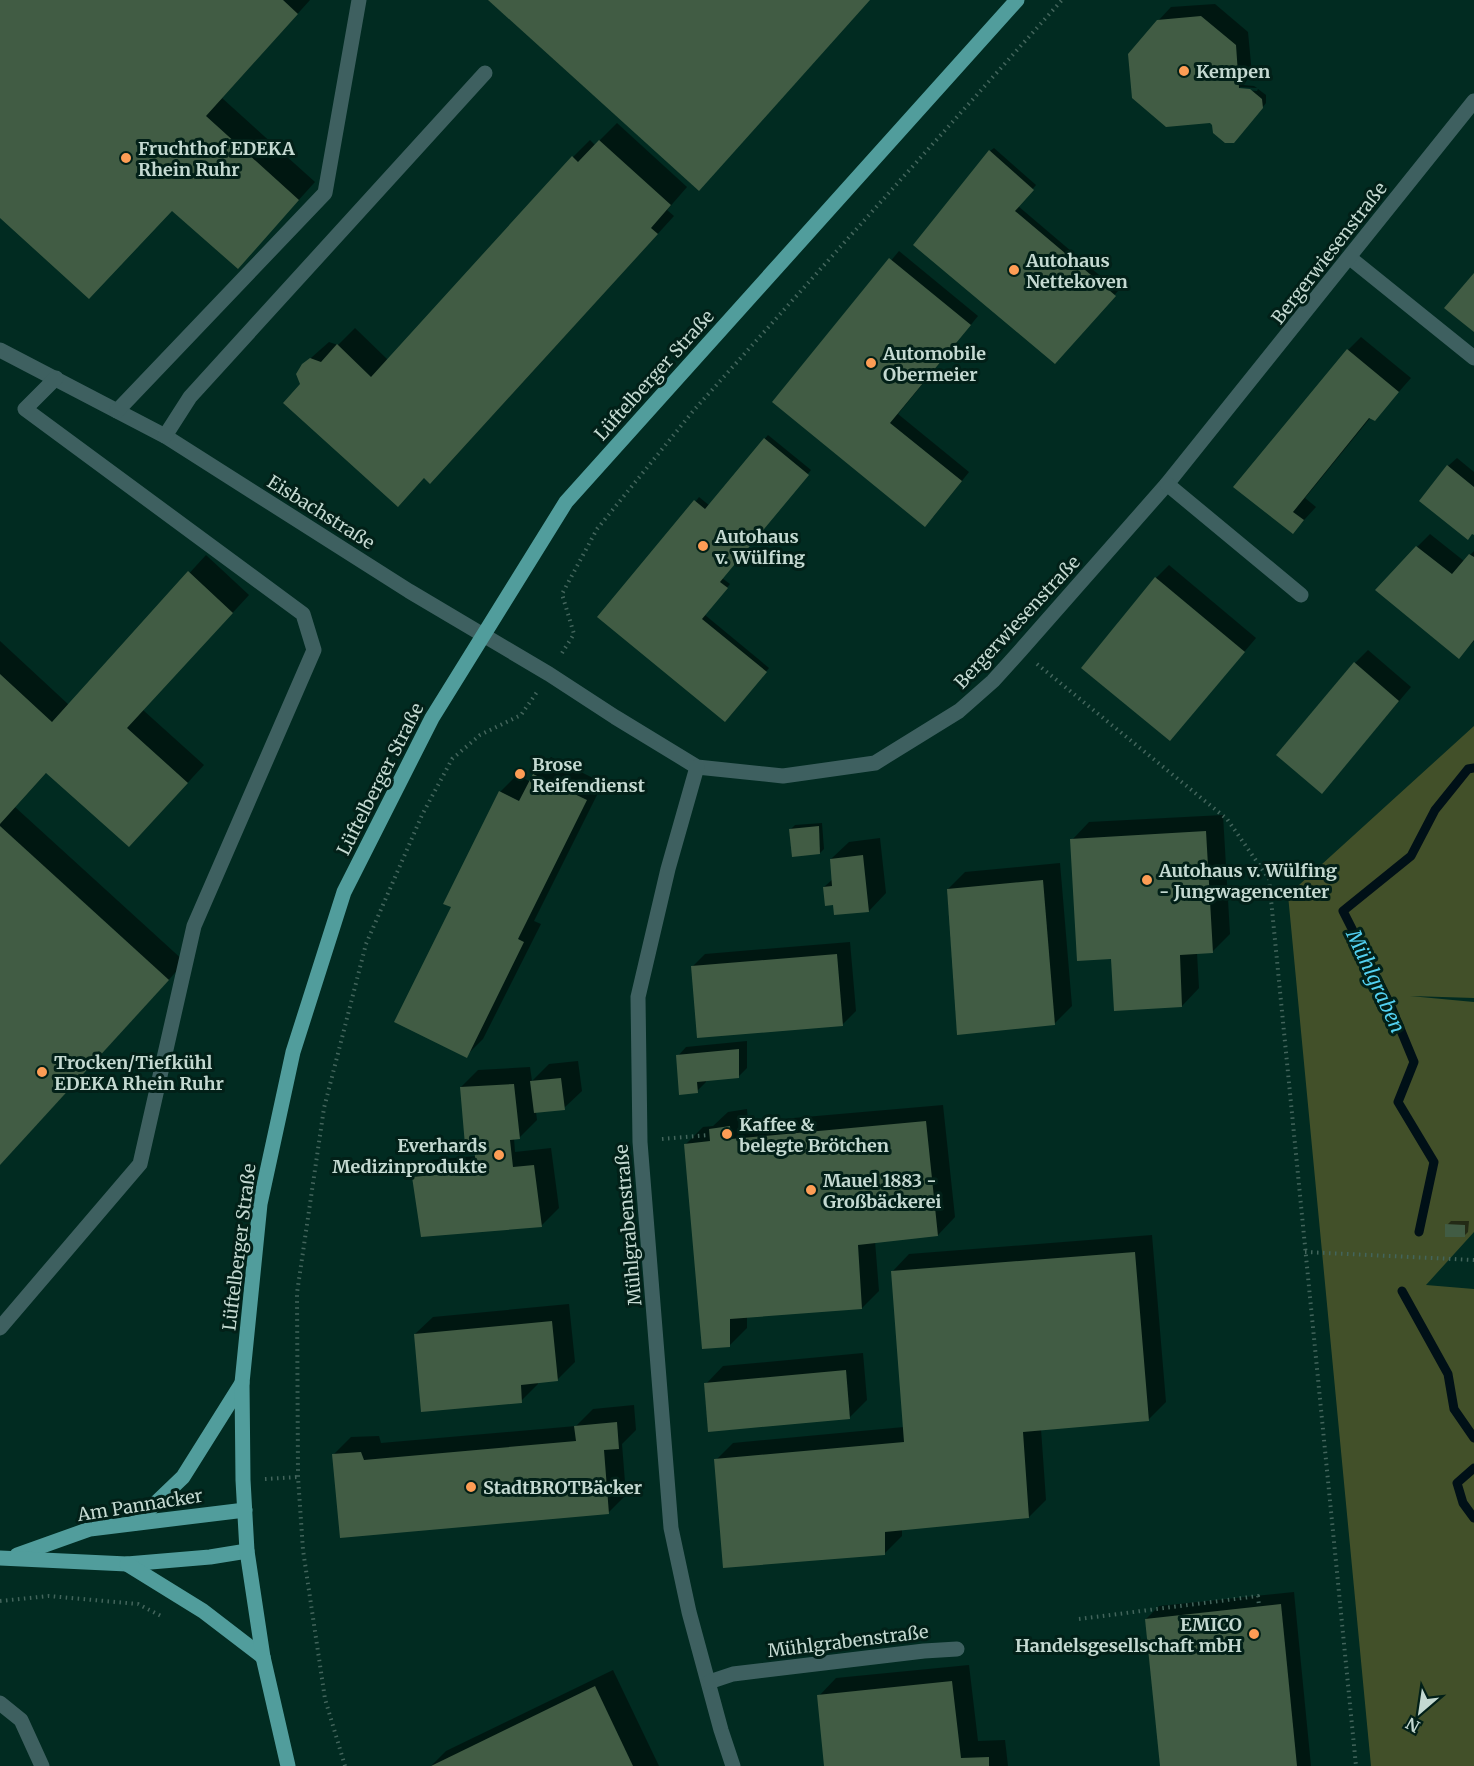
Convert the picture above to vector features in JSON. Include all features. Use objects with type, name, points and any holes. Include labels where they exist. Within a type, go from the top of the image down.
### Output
[{"type":"main road","name":"Lüftelberger Straße","points":[[288,1766],[263,1657],[247,1551],[242,1383],[260,1204],[297,1040],[344,892],[432,717],[566,502],[1017,0]]},
{"type":"main road","points":[[135,1523],[183,1477],[242,1383]]},
{"type":"main road","name":"Am Pannacker","points":[[4,1558],[90,1529],[245,1510]]},
{"type":"main road","name":"Am Pannacker","points":[[4,1558],[127,1564],[210,1557],[247,1551]]},
{"type":"main road","points":[[127,1564],[203,1611],[263,1657]]},
{"type":"street","points":[[117,411],[325,193],[359,0]]},
{"type":"street","points":[[165,436],[190,397],[486,73]]},
{"type":"street","name":"Bergerwiesenstraße","points":[[482,634],[697,767],[783,776],[875,763],[959,711],[993,681],[1167,484],[1474,101]]},
{"type":"street","points":[[1350,258],[1474,358]]},
{"type":"street","name":"Eisbachstraße","points":[[0,350],[165,436],[409,591],[482,634]]},
{"type":"street","points":[[0,1328],[140,1164],[194,926],[314,650],[303,614],[25,409],[56,378]]},
{"type":"street","points":[[1167,484],[1301,595]]},
{"type":"street","name":"Mühlgrabenstraße","points":[[697,767],[668,869],[638,997],[640,1142],[671,1528],[688,1612],[733,1766]]},
{"type":"street","name":"Mühlgrabenstraße","points":[[709,1682],[744,1673],[957,1649]]},
{"type":"street","points":[[0,1703],[21,1720],[42,1766]]},
{"type":"path","points":[[345,1766],[325,1699],[303,1550],[298,1477],[297,1293],[324,1108],[366,944],[422,814],[452,759],[480,735],[520,715],[574,634],[562,594],[597,529],[694,410],[1062,0]]},
{"type":"path","points":[[1021,650],[1227,819],[1269,879],[1356,1766]]},
{"type":"path","points":[[666,1139],[709,1135]]},
{"type":"path","points":[[1305,1252],[1474,1260]]},
{"type":"path","points":[[1079,1619],[1258,1596],[1259,1606]]},
{"type":"green space","points":[[1474,726],[1474,998],[1410,996],[1474,1002],[1474,1232],[1426,1285],[1474,1289],[1474,1766],[1371,1766],[1288,895]]},
{"type":"building","name":"Fruchthof EDEKA Rhein Ruhr","points":[[0,0],[283,0],[298,14],[206,116],[299,200],[238,269],[172,211],[89,299],[0,218]]},
{"type":"building","points":[[488,0],[870,0],[699,191]]},
{"type":"building","name":"Kempen","points":[[1201,16],[1236,45],[1239,88],[1250,89],[1262,99],[1263,108],[1234,143],[1225,143],[1213,133],[1210,123],[1166,127],[1132,98],[1128,54],[1157,20]]},
{"type":"building","points":[[599,140],[671,205],[651,228],[658,234],[430,484],[424,478],[398,507],[283,403],[300,384],[296,374],[302,364],[310,358],[321,362],[337,344],[371,377],[572,156],[578,162]]},
{"type":"building","name":"Autohaus Nettekoven","points":[[989,150],[1034,190],[1015,211],[1116,296],[1055,364],[913,245]]},
{"type":"building","name":"Automobile Obermeier","points":[[889,258],[971,325],[890,423],[962,481],[925,527],[772,402]]},
{"type":"building","points":[[1474,273],[1474,332],[1444,308]]},
{"type":"building","points":[[1347,349],[1399,392],[1375,421],[1369,418],[1293,512],[1304,520],[1293,534],[1233,487]]},
{"type":"building","name":"Autohaus v. Wülfing","points":[[764,438],[809,475],[720,582],[728,588],[702,619],[767,672],[725,722],[597,617],[694,500],[705,509]]},
{"type":"building","points":[[1447,465],[1474,487],[1474,535],[1472,534],[1468,540],[1419,501]]},
{"type":"building","points":[[1416,546],[1452,574],[1469,554],[1474,557],[1474,640],[1459,659],[1375,590]]},
{"type":"building","points":[[188,571],[233,613],[127,728],[188,783],[129,847],[46,773],[0,824],[0,674],[52,722]]},
{"type":"building","points":[[1155,577],[1245,652],[1170,741],[1081,668]]},
{"type":"building","points":[[1354,662],[1399,701],[1322,794],[1276,755]]},
{"type":"building","points":[[533,774],[587,800],[518,939],[524,942],[467,1058],[394,1022],[451,907],[443,904],[499,791],[519,801]]},
{"type":"building","name":"Trocken/Tiefkühl EDEKA Rhein Ruhr","points":[[0,826],[169,980],[0,1165]]},
{"type":"building","points":[[819,826],[820,854],[792,857],[789,829]]},
{"type":"building","points":[[1206,831],[1213,953],[1180,955],[1182,1007],[1114,1011],[1111,959],[1077,961],[1070,839]]},
{"type":"building","points":[[863,855],[869,912],[834,915],[833,905],[825,906],[823,887],[832,886],[830,859]]},
{"type":"building","points":[[1043,880],[1055,1025],[957,1035],[947,889]]},
{"type":"building","points":[[837,954],[843,1026],[697,1038],[691,966]]},
{"type":"building","points":[[739,1049],[739,1078],[697,1082],[698,1093],[679,1095],[676,1055]]},
{"type":"building","points":[[561,1078],[565,1110],[534,1113],[530,1081]]},
{"type":"building","points":[[514,1084],[520,1139],[510,1140],[513,1167],[534,1165],[542,1227],[421,1237],[412,1177],[476,1171],[474,1144],[465,1145],[460,1087]]},
{"type":"building","name":"Mauel 1883 - Großbäckerei","points":[[926,1121],[938,1236],[858,1245],[862,1309],[730,1319],[730,1347],[702,1349],[684,1144],[710,1141],[709,1129],[730,1126],[731,1139]]},
{"type":"building","points":[[1445,1224],[1465,1225],[1465,1237],[1445,1237]]},
{"type":"building","points":[[1135,1252],[1149,1421],[1023,1432],[1029,1518],[885,1532],[885,1555],[723,1568],[714,1459],[904,1442],[891,1271]]},
{"type":"building","points":[[552,1321],[558,1381],[521,1385],[522,1403],[421,1412],[414,1334]]},
{"type":"building","points":[[846,1370],[850,1419],[708,1432],[704,1383]]},
{"type":"building","name":"StadtBROTBäcker","points":[[617,1422],[619,1449],[604,1450],[609,1514],[340,1538],[332,1454],[361,1452],[364,1460],[576,1441],[574,1426]]},
{"type":"building","points":[[1281,1604],[1297,1766],[1160,1766],[1145,1619]]},
{"type":"building","points":[[952,1681],[961,1758],[989,1757],[989,1766],[824,1766],[817,1695]]},
{"type":"building","points":[[595,1686],[633,1766],[431,1766]]},
{"type":"waterway","name":"Mühlgraben","points":[[1419,1232],[1434,1162],[1398,1102],[1414,1062],[1390,1004],[1343,911],[1411,856],[1435,810],[1468,769],[1474,768]]},
{"type":"waterway","name":"Mühlgraben","points":[[1402,1291],[1448,1374],[1454,1409],[1474,1438]]},
{"type":"waterway","name":"Mühlgraben","points":[[1474,1468],[1457,1483],[1463,1503],[1474,1518]]},
{"type":"place","name":"Kempen","points":[[1184,71]]},
{"type":"place","name":"Fruchthof EDEKA Rhein Ruhr","points":[[126,158]]},
{"type":"place","name":"Autohaus Nettekoven","points":[[1014,270]]},
{"type":"place","name":"Automobile Obermeier","points":[[871,363]]},
{"type":"place","name":"Autohaus v. Wülfing","points":[[703,546]]},
{"type":"place","name":"Brose Reifendienst","points":[[520,774]]},
{"type":"place","name":"Autohaus v. Wülfing - Jungwagencenter","points":[[1147,880]]},
{"type":"place","name":"Trocken/Tiefkühl EDEKA Rhein Ruhr","points":[[42,1072]]},
{"type":"place","name":"Kaffee & belegte Brötchen","points":[[727,1134]]},
{"type":"place","name":"Everhards Medizinprodukte","points":[[499,1155]]},
{"type":"place","name":"Mauel 1883 - Großbäckerei","points":[[811,1190]]},
{"type":"place","name":"StadtBROTBäcker","points":[[471,1487]]},
{"type":"place","name":"EMICO Handelsgesellschaft mbH","points":[[1254,1634]]}]
